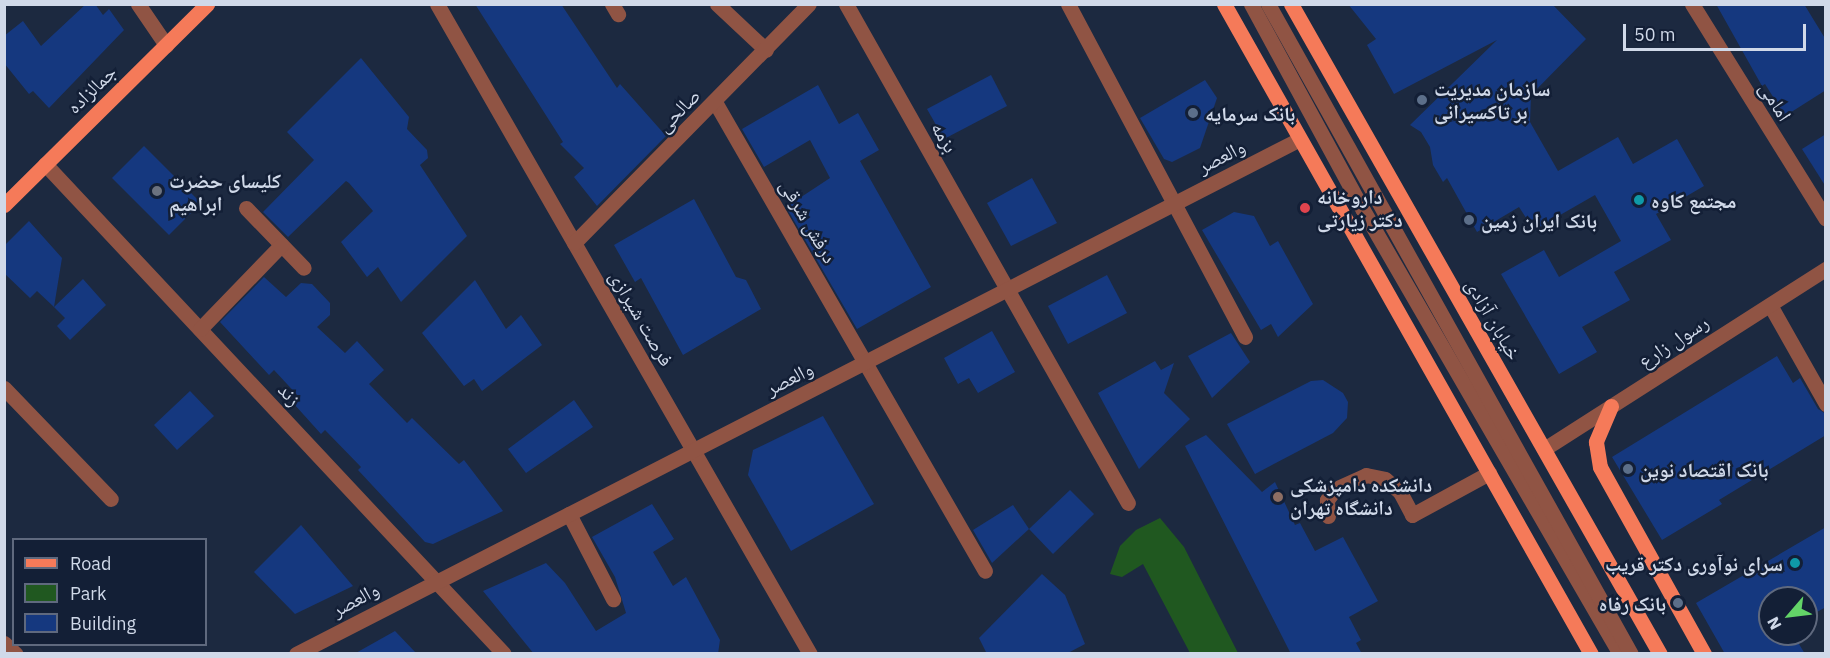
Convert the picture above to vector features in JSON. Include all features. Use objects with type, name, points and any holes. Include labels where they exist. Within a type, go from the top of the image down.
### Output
[{"type":"main road","name":"جمالزاده","points":[[5,204],[207,4]]},
{"type":"main road","points":[[1224,4],[1591,654]]},
{"type":"main road","name":"خیابان آزادی","points":[[1292,4],[1660,654]]},
{"type":"main road","points":[[1611,406],[1596,442],[1600,467],[1704,654]]},
{"type":"street","points":[[138,4],[166,45]]},
{"type":"street","name":"فرصت شیرازی","points":[[436,4],[810,654]]},
{"type":"street","points":[[717,4],[766,50]]},
{"type":"street","name":"صالحی","points":[[574,243],[809,4]]},
{"type":"street","name":"بزمه","points":[[846,4],[1128,503]]},
{"type":"street","points":[[1068,4],[1245,337]]},
{"type":"street","points":[[1251,4],[1363,210],[1620,654]]},
{"type":"street","points":[[1268,4],[1631,654]]},
{"type":"street","name":"امامی","points":[[1692,4],[1826,219]]},
{"type":"street","name":"درفش شرقی","points":[[715,102],[986,571]]},
{"type":"street","name":"والعصر","points":[[296,654],[435,580],[569,514],[1300,139]]},
{"type":"street","name":"زند","points":[[45,164],[504,654]]},
{"type":"street","points":[[246,208],[304,268]]},
{"type":"street","points":[[200,329],[281,245]]},
{"type":"street","name":"رسول زارع","points":[[1544,449],[1826,269]]},
{"type":"street","points":[[1770,305],[1826,404]]},
{"type":"street","points":[[4,388],[111,499]]},
{"type":"street","points":[[1328,516],[1327,500],[1335,489],[1366,475],[1384,480],[1400,492],[1412,515],[1489,473]]},
{"type":"street","points":[[569,514],[613,599]]},
{"type":"street","points":[[4,642],[16,653]]},
{"type":"green space","points":[[1160,518],[1184,547],[1238,653],[1190,653],[1143,564],[1122,577],[1110,574],[1120,546],[1136,530]]},
{"type":"building","points":[[86,4],[95,4],[103,15],[109,9],[124,30],[49,108],[33,91],[29,94],[4,63],[4,36],[23,21],[41,46]]},
{"type":"building","points":[[475,4],[561,4],[617,88],[620,84],[666,136],[597,206],[574,177],[584,168],[560,144],[563,142]]},
{"type":"building","points":[[1348,4],[1552,4],[1586,39],[1531,95],[1530,122],[1558,171],[1618,137],[1633,164],[1677,139],[1704,186],[1656,214],[1671,240],[1614,272],[1630,300],[1582,327],[1597,352],[1559,374],[1501,274],[1544,250],[1559,277],[1621,241],[1595,195],[1534,230],[1519,207],[1477,232],[1447,178],[1443,182],[1433,165],[1430,147],[1421,132],[1410,125],[1497,40],[1394,94],[1367,45],[1376,39]]},
{"type":"building","points":[[1716,4],[1804,4],[1826,40],[1826,90],[1785,116],[1765,84],[1762,86]]},
{"type":"building","points":[[361,58],[409,117],[407,129],[427,150],[428,158],[420,165],[467,236],[401,302],[378,267],[367,277],[341,242],[373,211],[346,181],[288,237],[263,212],[314,160],[287,132]]},
{"type":"building","points":[[991,75],[1007,106],[944,139],[927,109]]},
{"type":"building","points":[[1205,80],[1217,98],[1200,148],[1172,162],[1164,159],[1140,118]]},
{"type":"building","points":[[818,85],[839,124],[858,113],[879,150],[860,161],[931,287],[857,329],[786,207],[830,178],[810,140],[764,167],[742,129]]},
{"type":"building","points":[[1826,134],[1826,187],[1802,149]]},
{"type":"building","name":"کلیسای حضرت ابراهیم","points":[[144,146],[201,203],[169,235],[112,178]]},
{"type":"building","points":[[1032,178],[1057,223],[1011,246],[987,203]]},
{"type":"building","points":[[694,199],[736,277],[746,280],[761,309],[683,355],[641,278],[635,282],[614,245]]},
{"type":"building","points":[[1234,212],[1254,216],[1270,246],[1278,241],[1313,304],[1278,337],[1271,324],[1261,330],[1202,230]]},
{"type":"building","points":[[29,221],[62,258],[54,307],[37,291],[30,298],[4,273],[4,246]]},
{"type":"building","points":[[1107,275],[1127,313],[1068,344],[1048,306]]},
{"type":"building","points":[[264,277],[286,297],[301,283],[312,284],[330,303],[330,315],[317,327],[345,353],[357,341],[384,370],[369,384],[407,423],[412,418],[459,464],[464,460],[503,511],[433,544],[425,542],[358,470],[361,467],[325,430],[321,434],[294,404],[300,398],[274,370],[269,375],[220,322]]},
{"type":"building","points":[[83,279],[106,305],[70,340],[57,326],[65,318],[54,307]]},
{"type":"building","points":[[475,280],[506,329],[521,315],[542,345],[482,391],[474,379],[464,386],[422,333]]},
{"type":"building","points":[[992,331],[1015,372],[978,393],[969,378],[958,384],[944,358]]},
{"type":"building","points":[[1231,333],[1250,362],[1212,398],[1188,356]]},
{"type":"building","points":[[1777,356],[1793,383],[1800,378],[1818,409],[1826,414],[1826,435],[1719,500],[1722,504],[1662,540],[1612,457]]},
{"type":"building","points":[[1155,361],[1161,370],[1174,363],[1164,393],[1190,419],[1139,469],[1098,393]]},
{"type":"building","points":[[1323,380],[1343,393],[1348,402],[1347,418],[1333,433],[1255,474],[1227,424],[1311,381]]},
{"type":"building","points":[[190,391],[214,416],[177,450],[154,425]]},
{"type":"building","points":[[574,400],[593,427],[526,473],[508,449]]},
{"type":"building","points":[[823,416],[874,504],[791,551],[748,475],[753,450]]},
{"type":"building","points":[[1206,435],[1262,492],[1275,482],[1295,525],[1300,523],[1315,551],[1343,537],[1378,601],[1349,617],[1361,640],[1356,643],[1362,654],[1291,654],[1185,446]]},
{"type":"building","points":[[1070,490],[1094,514],[1053,554],[1029,529]]},
{"type":"building","points":[[652,504],[674,539],[653,552],[673,586],[686,577],[720,640],[718,654],[534,654],[483,591],[546,563],[565,583],[596,631],[626,613],[615,577],[592,537]]},
{"type":"building","points":[[1013,505],[1029,529],[992,563],[973,530]]},
{"type":"building","points":[[301,525],[353,586],[295,614],[254,572]]},
{"type":"building","name":"سرای نوآوری دکتر قریب","points":[[1826,527],[1826,607],[1818,611],[1818,586],[1758,586],[1758,646],[1800,646],[1805,654],[1725,654],[1696,603]]},
{"type":"building","points":[[1042,574],[1065,595],[1085,644],[1066,654],[987,654],[979,638]]},
{"type":"building","points":[[395,631],[417,654],[354,654]]},
{"type":"place","name":"سازمان مدیریت بر تاکسیرانی","points":[[1422,100]]},
{"type":"place","name":"بانک سرمایه","points":[[1193,113]]},
{"type":"place","name":"کلیسای حضرت ابراهیم","points":[[157,191]]},
{"type":"place","name":"مجتمع کاوه","points":[[1639,200]]},
{"type":"place","name":"داروخانه دکتر زیارتی","points":[[1305,208]]},
{"type":"place","name":"بانک ایران زمین","points":[[1469,220]]},
{"type":"place","name":"بانک اقتصاد نوین","points":[[1628,469]]},
{"type":"place","name":"دانشکده دامپزشکی دانشگاه تهران","points":[[1278,497]]},
{"type":"place","name":"سرای نوآوری دکتر قریب","points":[[1795,563]]},
{"type":"place","name":"بانک رفاه","points":[[1678,603]]}]
